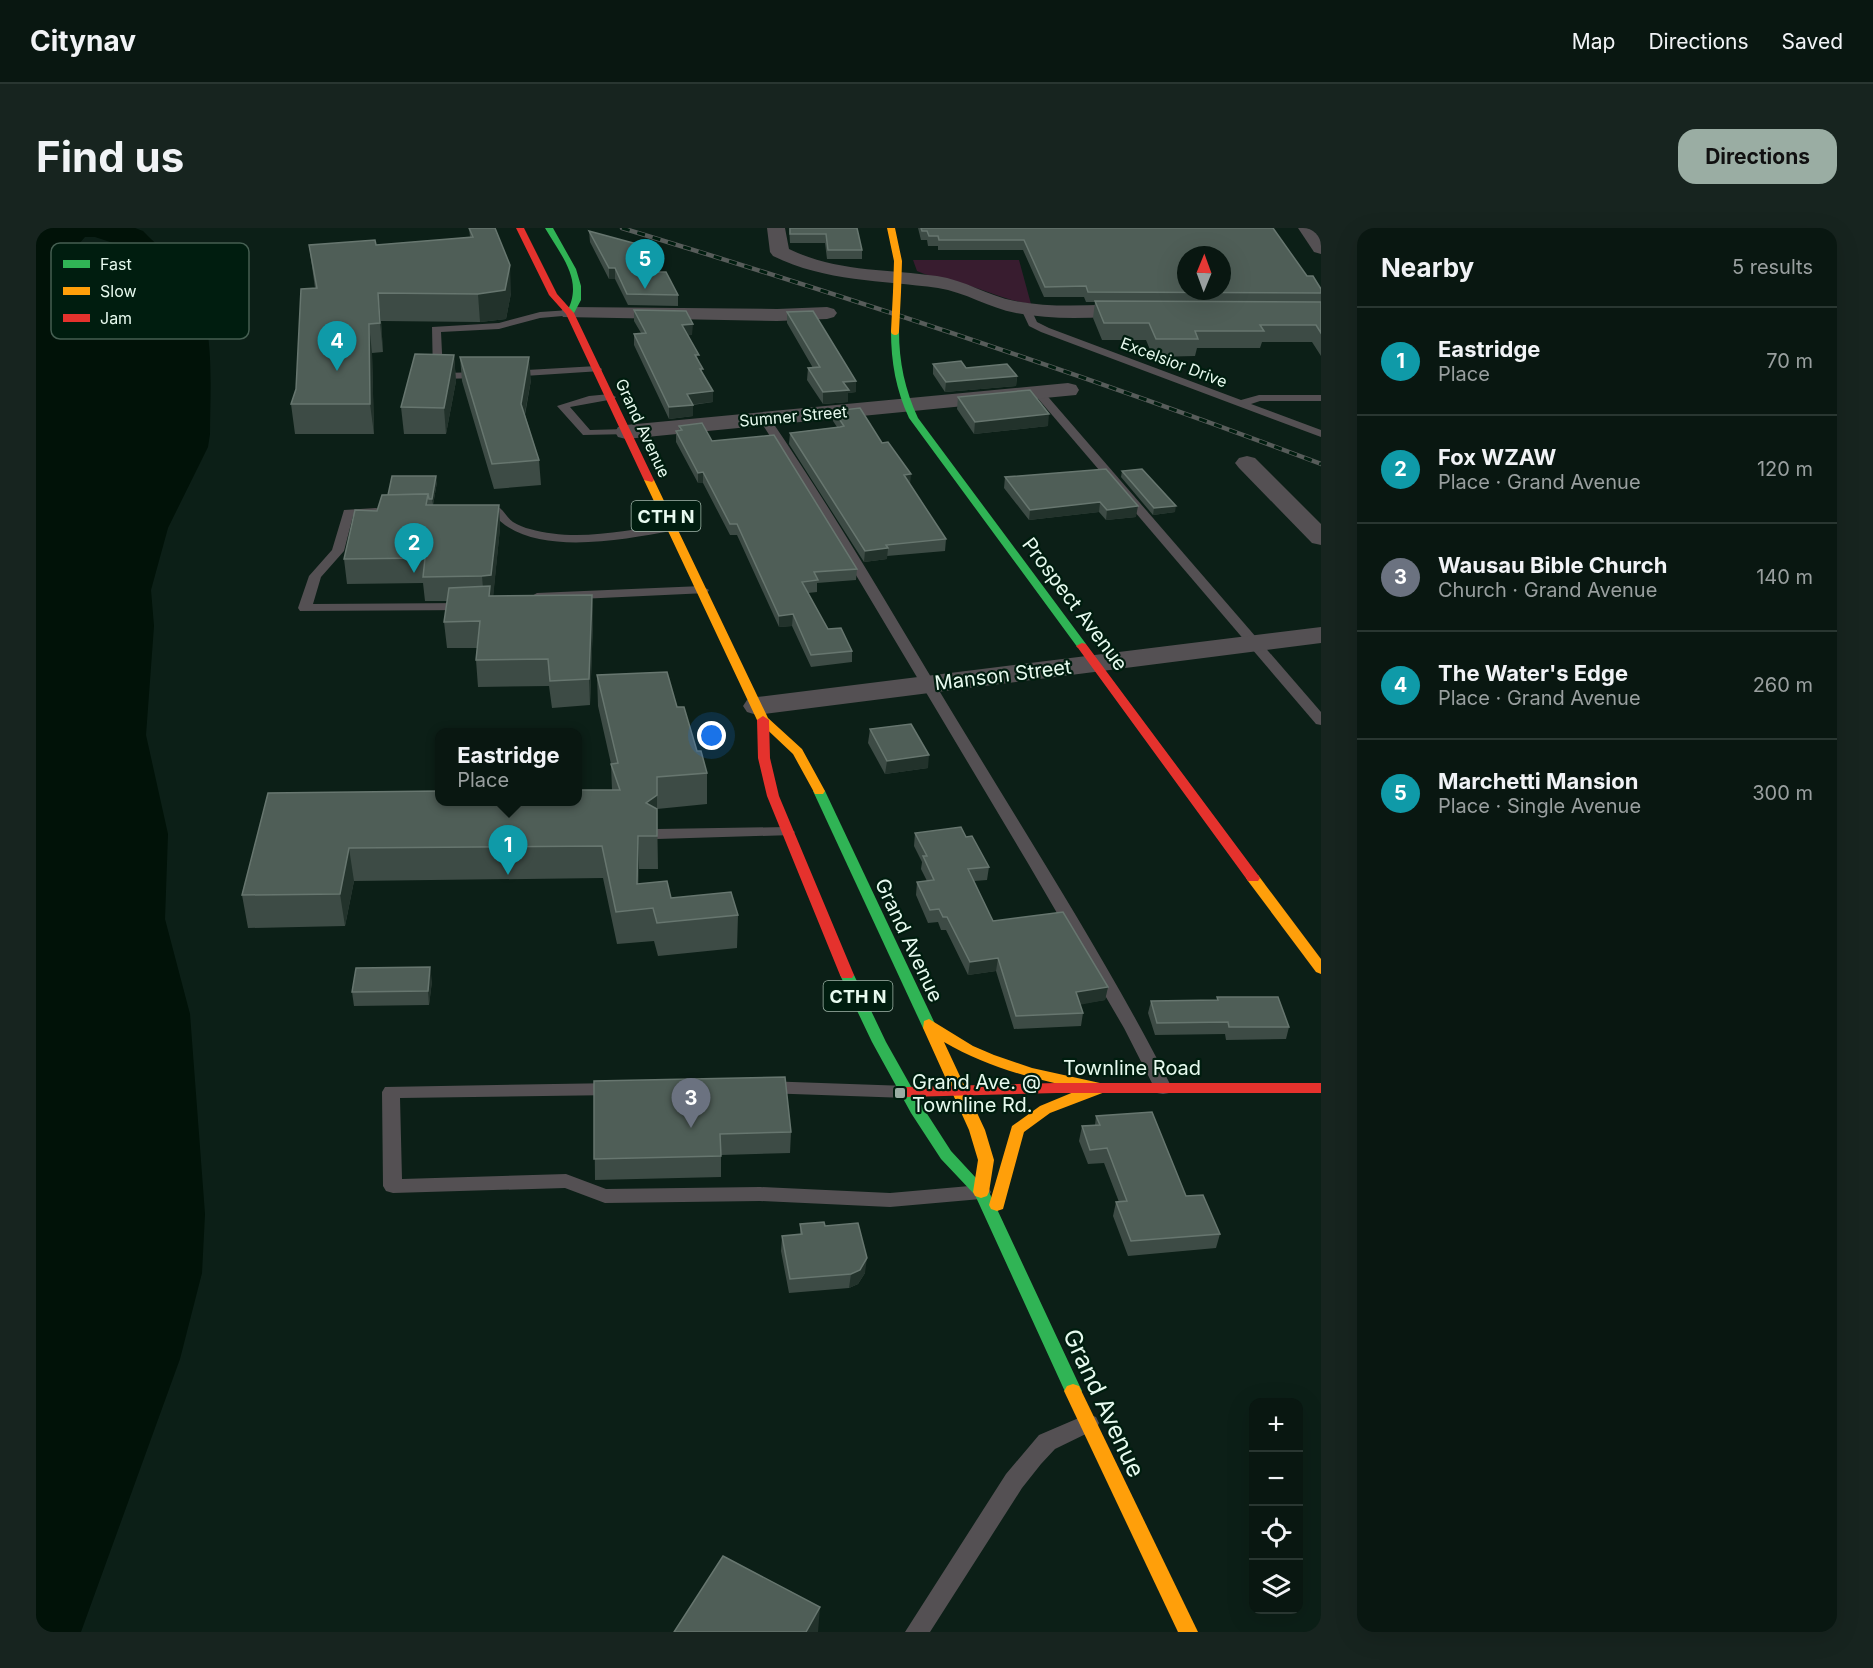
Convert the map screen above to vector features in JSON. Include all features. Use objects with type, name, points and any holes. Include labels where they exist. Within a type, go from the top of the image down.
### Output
[{"type":"main road","name":"Grand Avenue","points":[[520,228],[553,295],[570,313],[760,713],[793,746],[810,772],[984,1147],[986,1168],[981,1192]]},
{"type":"main road","points":[[549,228],[569,267],[578,291],[579,298],[570,313]]},
{"type":"main road","name":"Prospect Avenue","points":[[891,228],[898,261],[896,367],[908,405],[921,430],[1321,969]]},
{"type":"main road","name":"Grand Avenue","points":[[760,713],[767,770],[787,832],[859,999],[907,1092],[948,1157],[981,1192],[1188,1632]]},
{"type":"main road","points":[[925,1019],[949,1041],[984,1058],[1030,1072],[1100,1088]]},
{"type":"main road","points":[[993,1218],[1017,1130],[1022,1122],[1035,1113],[1100,1088]]},
{"type":"main road","name":"Townline Road","points":[[907,1092],[1100,1088],[1321,1088]]},
{"type":"street","points":[[776,228],[780,252],[791,258],[829,270],[897,285],[946,284],[1026,309],[1159,310]]},
{"type":"street","points":[[1307,228],[1321,248]]},
{"type":"street","points":[[570,313],[611,311],[652,314],[758,315],[827,313]]},
{"type":"street","name":"Sumner Street","points":[[626,432],[1068,390]]},
{"type":"street","points":[[1247,463],[1321,538]]},
{"type":"street","name":"Manson Street","points":[[760,713],[927,684],[1321,635]]},
{"type":"lane","name":"Excelsior Drive","points":[[1026,309],[1033,324],[1045,330],[1321,434]]},
{"type":"lane","points":[[570,313],[540,315],[499,326],[436,329],[438,376],[597,369]]},
{"type":"lane","points":[[1039,393],[1321,721]]},
{"type":"lane","points":[[610,397],[589,399],[563,406],[587,433],[626,432]]},
{"type":"lane","points":[[1239,404],[1265,398],[1321,398]]},
{"type":"lane","points":[[765,419],[823,508],[1133,1028],[1163,1088]]},
{"type":"lane","points":[[473,511],[496,510],[500,518],[511,525],[538,535],[554,537],[619,536],[671,527]]},
{"type":"lane","points":[[393,512],[348,513],[338,551],[315,576],[305,608],[484,607]]},
{"type":"lane","points":[[523,600],[566,595],[702,590]]},
{"type":"lane","points":[[657,834],[787,832]]},
{"type":"lane","points":[[750,1087],[907,1092]]},
{"type":"lane","points":[[639,1089],[391,1092],[393,1186],[566,1180],[605,1196],[760,1194],[890,1200],[981,1192]]},
{"type":"lane","points":[[917,1632],[1014,1481],[1033,1457],[1047,1442],[1088,1423]]},
{"type":"shaded area","points":[[36,228],[135,228],[143,231],[155,243],[113,243],[95,237],[85,237],[80,243],[51,243],[51,339],[208,339],[211,376],[208,447],[168,528],[151,590],[154,626],[146,735],[168,834],[165,919],[190,1014],[205,1214],[202,1273],[180,1359],[81,1632],[36,1632]]},
{"type":"shaded area","points":[[913,260],[1019,260],[1031,304],[1007,299],[917,271]]},
{"type":"building","points":[[469,228],[495,228],[510,265],[505,290],[478,294],[378,293],[380,323],[369,324],[370,404],[291,404],[296,389],[301,289],[317,288],[309,245],[375,240],[376,245],[473,237]]},
{"type":"building","points":[[790,228],[857,228],[862,250],[828,250],[826,234],[790,234]]},
{"type":"building","points":[[921,228],[1273,228],[1307,276],[1313,276],[1321,293],[1231,293],[1231,246],[1177,246],[1177,292],[1088,292],[1086,286],[1045,287],[1024,240],[939,240],[938,236],[929,236],[927,231],[922,231]]},
{"type":"building","points":[[589,231],[644,246],[659,272],[666,272],[678,295],[627,294],[615,268],[609,268]]},
{"type":"building","points":[[1095,301],[1321,302],[1321,333],[1316,325],[1260,325],[1264,331],[1195,331],[1198,339],[1156,339],[1149,323],[1104,323]]},
{"type":"building","points":[[634,310],[686,311],[693,324],[682,325],[699,355],[695,355],[703,369],[700,369],[713,391],[687,394],[693,405],[669,407],[634,334],[646,333]]},
{"type":"building","points":[[813,311],[856,381],[843,382],[849,390],[823,392],[808,368],[820,367],[787,312]]},
{"type":"building","points":[[415,354],[454,355],[444,408],[401,407]]},
{"type":"building","points":[[460,357],[529,357],[521,404],[539,460],[492,464]]},
{"type":"building","points":[[961,361],[966,368],[1007,364],[1017,376],[946,382],[933,364]]},
{"type":"building","points":[[1030,390],[1049,414],[975,422],[958,397]]},
{"type":"building","points":[[860,408],[882,443],[888,442],[911,474],[904,475],[946,539],[886,545],[888,548],[865,551],[790,433],[844,426],[834,411]]},
{"type":"building","points":[[702,423],[712,441],[774,435],[857,569],[814,572],[818,580],[802,582],[828,629],[841,628],[852,651],[811,655],[793,614],[779,616],[737,524],[730,524],[703,472],[698,473],[676,431],[682,430],[679,426]]},
{"type":"building","points":[[1106,469],[1138,506],[1107,510],[1100,502],[1030,510],[1005,477]]},
{"type":"building","points":[[1142,469],[1176,506],[1154,508],[1122,471]]},
{"type":"building","points":[[392,476],[436,476],[432,499],[429,499],[428,494],[388,495]]},
{"type":"building","points":[[428,494],[426,505],[499,505],[491,575],[423,577],[425,558],[344,559],[355,510],[377,511],[382,495]]},
{"type":"building","points":[[490,586],[489,596],[592,595],[589,679],[550,681],[548,659],[476,660],[480,621],[444,622],[449,588]]},
{"type":"building","points":[[667,672],[677,707],[684,707],[697,751],[701,751],[707,773],[657,777],[657,795],[646,803],[657,809],[657,836],[638,836],[637,884],[667,881],[671,898],[731,892],[738,915],[657,923],[653,908],[616,912],[602,846],[349,848],[340,894],[242,895],[268,793],[435,791],[435,806],[582,806],[582,790],[620,790],[611,764],[618,763],[597,675]]},
{"type":"building","points":[[911,724],[929,755],[887,761],[870,729]]},
{"type":"building","points":[[961,827],[966,837],[972,836],[989,867],[968,869],[993,921],[1063,912],[1108,987],[1076,992],[1083,1013],[1016,1016],[998,958],[970,962],[947,917],[943,917],[939,909],[930,910],[917,882],[934,880],[923,856],[927,856],[915,833]]},
{"type":"building","points":[[430,967],[428,991],[352,992],[356,968]]},
{"type":"building","points":[[1217,997],[1278,997],[1289,1027],[1229,1027],[1228,1022],[1157,1023],[1151,1001],[1218,1000]]},
{"type":"building","points":[[785,1077],[791,1132],[720,1134],[721,1156],[594,1159],[594,1081]]},
{"type":"building","points":[[1152,1112],[1186,1196],[1203,1195],[1220,1234],[1131,1241],[1116,1202],[1127,1201],[1107,1148],[1090,1150],[1082,1126],[1100,1125],[1096,1116]]},
{"type":"building","points":[[824,1222],[825,1226],[858,1223],[867,1258],[860,1270],[851,1274],[790,1279],[782,1236],[802,1234],[800,1224]]},
{"type":"building","points":[[723,1556],[820,1607],[806,1632],[674,1632]]},
{"type":"railway","points":[[622,228],[974,340],[1321,464]]},
{"type":"traffic: fast","points":[[549,228],[568,260],[577,286],[578,298],[570,313]]},
{"type":"traffic: fast","points":[[895,331],[899,376],[914,418],[1082,646]]},
{"type":"traffic: fast","points":[[819,791],[930,1028]]},
{"type":"traffic: fast","points":[[847,975],[879,1042],[916,1109],[946,1155],[981,1192],[1073,1391]]},
{"type":"traffic: slow","points":[[891,228],[898,261],[897,292]]},
{"type":"traffic: slow","points":[[895,331],[897,292]]},
{"type":"traffic: slow","points":[[649,480],[763,720],[798,752],[819,791]]},
{"type":"traffic: slow","points":[[1253,878],[1321,969]]},
{"type":"traffic: slow","points":[[929,1024],[948,1038],[989,1059],[1032,1073],[1100,1088]]},
{"type":"traffic: slow","points":[[930,1028],[977,1130],[986,1160],[981,1192]]},
{"type":"traffic: slow","points":[[997,1205],[1017,1130],[1045,1109],[1100,1088]]},
{"type":"traffic: slow","points":[[1073,1391],[1188,1632]]},
{"type":"traffic: jam","points":[[520,228],[553,295],[570,313],[649,480]]},
{"type":"traffic: jam","points":[[1082,646],[1253,878]]},
{"type":"traffic: jam","points":[[763,720],[764,758],[773,796],[847,975]]},
{"type":"traffic: jam","points":[[907,1092],[1057,1088],[1321,1088]]},
{"type":"place","name":"Marchetti Mansion","points":[[645,289]]},
{"type":"place","name":"The Water's Edge","points":[[337,371]]},
{"type":"place","name":"Fox WZAW","points":[[414,573]]},
{"type":"place","name":"Eastridge","points":[[508,875]]},
{"type":"place","name":"Grand Ave. @ Townline Rd.","points":[[900,1093]]},
{"type":"place","name":"Wausau Bible Church","points":[[691,1128]]}]
